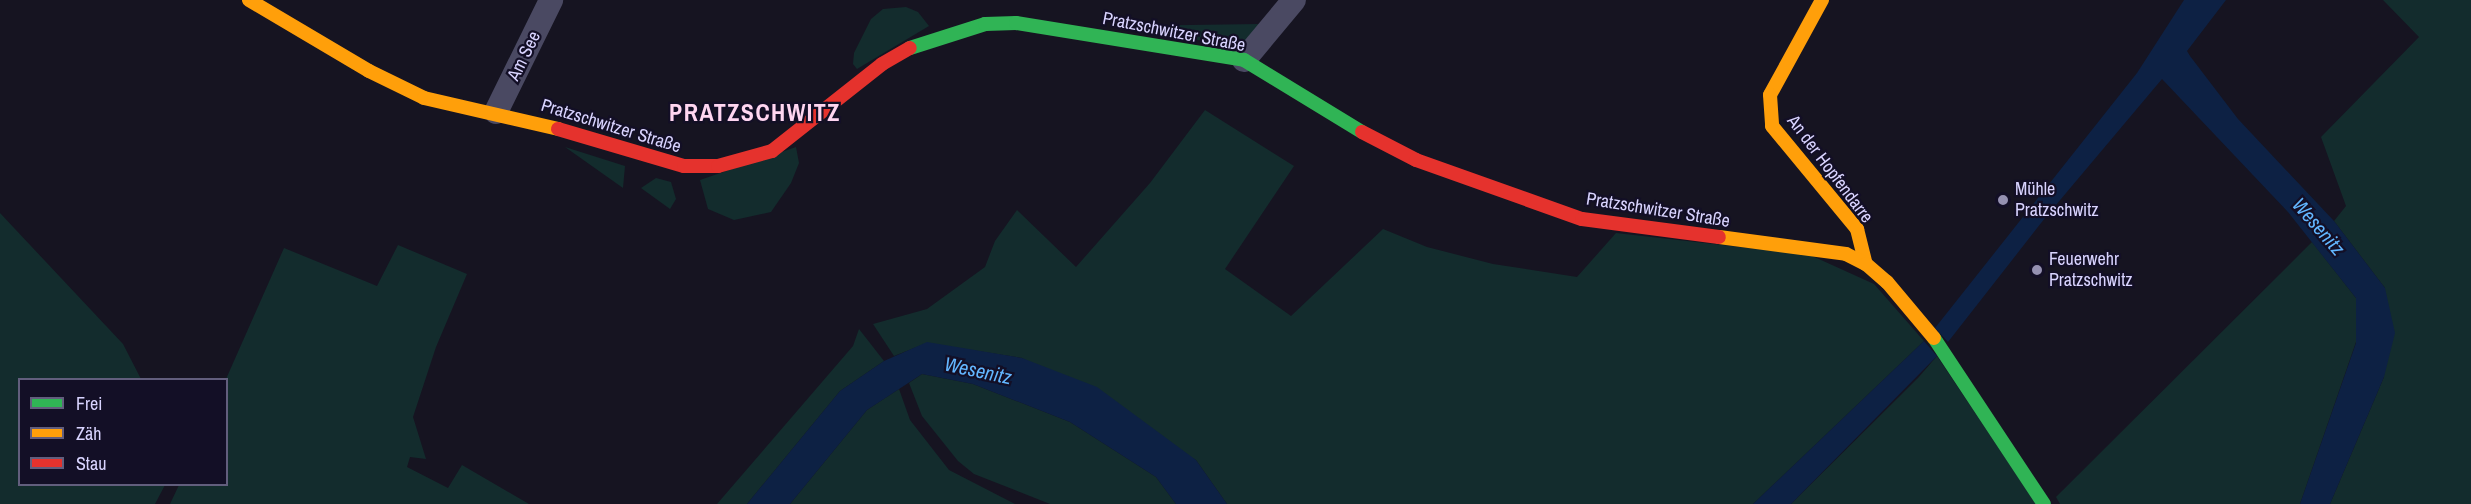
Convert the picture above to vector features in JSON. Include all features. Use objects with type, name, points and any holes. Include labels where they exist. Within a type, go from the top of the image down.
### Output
[{"type":"street","name":"Pratzschwitzer Straße","points":[[249,0],[399,87],[447,104],[496,112],[662,162],[718,166],[772,151],[882,64],[914,45],[985,24],[1016,23],[1244,60],[1374,140],[1416,160],[1582,219],[1846,254],[1866,264],[1887,282],[1946,352],[2044,504]]},
{"type":"street","name":"Am See","points":[[496,112],[551,0]]},
{"type":"street","points":[[1244,60],[1294,0]]},
{"type":"street","name":"An der Hopfendarre","points":[[1822,0],[1770,94],[1772,126],[1857,229],[1866,264]]},
{"type":"green space","points":[[2383,0],[2471,0],[2471,504],[2330,504],[2384,377],[2385,288],[2334,221],[2346,206],[2321,137],[2419,37]]},
{"type":"green space","points":[[906,7],[918,12],[929,26],[857,69],[853,64],[854,53],[871,19],[883,9]]},
{"type":"green space","points":[[1260,24],[1245,41],[1232,46],[1118,26]]},
{"type":"green space","points":[[1205,110],[1294,166],[1225,269],[1291,316],[1383,229],[1427,247],[1493,264],[1577,277],[1616,233],[1810,255],[1874,284],[1924,341],[1753,504],[1227,504],[1196,460],[1022,358],[927,343],[894,356],[873,324],[927,309],[985,267],[995,241],[1017,210],[1076,267],[1150,183]]},
{"type":"green space","points":[[565,147],[625,166],[623,188]]},
{"type":"green space","points":[[796,147],[799,163],[791,183],[771,212],[734,220],[708,209],[700,180]]},
{"type":"green space","points":[[656,178],[671,182],[676,199],[670,209],[641,188]]},
{"type":"green space","points":[[0,213],[123,344],[140,378],[18,378],[18,486],[164,486],[155,504],[0,504]]},
{"type":"green space","points":[[2312,242],[2356,298],[2356,342],[2300,504],[2060,504],[2056,497]]},
{"type":"green space","points":[[398,245],[467,274],[436,347],[413,417],[426,459],[410,457],[407,467],[448,488],[462,465],[529,504],[170,504],[179,486],[228,486],[226,378],[284,248],[377,286]]},
{"type":"green space","points":[[859,329],[884,361],[840,391],[747,504],[717,504],[853,346]]},
{"type":"green space","points":[[1937,356],[2036,504],[1791,504],[1918,378]]},
{"type":"green space","points":[[922,374],[973,384],[1070,422],[1156,477],[1176,504],[1050,504],[974,474],[958,461],[922,416],[909,383]]},
{"type":"green space","points":[[899,389],[910,420],[949,470],[1015,504],[790,504],[867,410]]},
{"type":"water","name":"Wesenitz","points":[[2184,0],[2226,0],[2187,51],[2238,119],[2334,221],[2385,288],[2395,333],[2384,377],[2330,504],[2300,504],[2356,343],[2356,298],[2288,212],[2162,79],[2045,218],[1948,342],[1935,328],[2137,73]]},
{"type":"water","points":[[1924,341],[1937,356],[1791,504],[1753,504]]},
{"type":"water","name":"Wesenitz","points":[[927,342],[1022,358],[1097,387],[1196,460],[1227,504],[1176,504],[1156,477],[1070,422],[973,384],[922,374],[867,410],[790,504],[747,504],[840,391],[884,361]]},
{"type":"traffic: fast","points":[[910,48],[985,24],[1016,23],[1244,60],[1362,132]]},
{"type":"traffic: fast","points":[[1934,338],[2044,504]]},
{"type":"traffic: slow","points":[[249,0],[369,71],[424,98],[558,129]]},
{"type":"traffic: slow","points":[[1822,0],[1770,95],[1772,126],[1857,229],[1866,264]]},
{"type":"traffic: slow","points":[[1719,237],[1846,254],[1866,264],[1887,282],[1934,338]]},
{"type":"traffic: jam","points":[[558,129],[684,166],[718,166],[772,151],[882,64],[910,48]]},
{"type":"traffic: jam","points":[[1362,132],[1416,160],[1582,219],[1719,237]]},
{"type":"place","name":"Mühle Pratzschwitz","points":[[2003,200]]},
{"type":"place","name":"Feuerwehr Pratzschwitz","points":[[2037,270]]},
{"type":"district","name":"PRATZSCHWITZ","points":[[755,113]]}]
